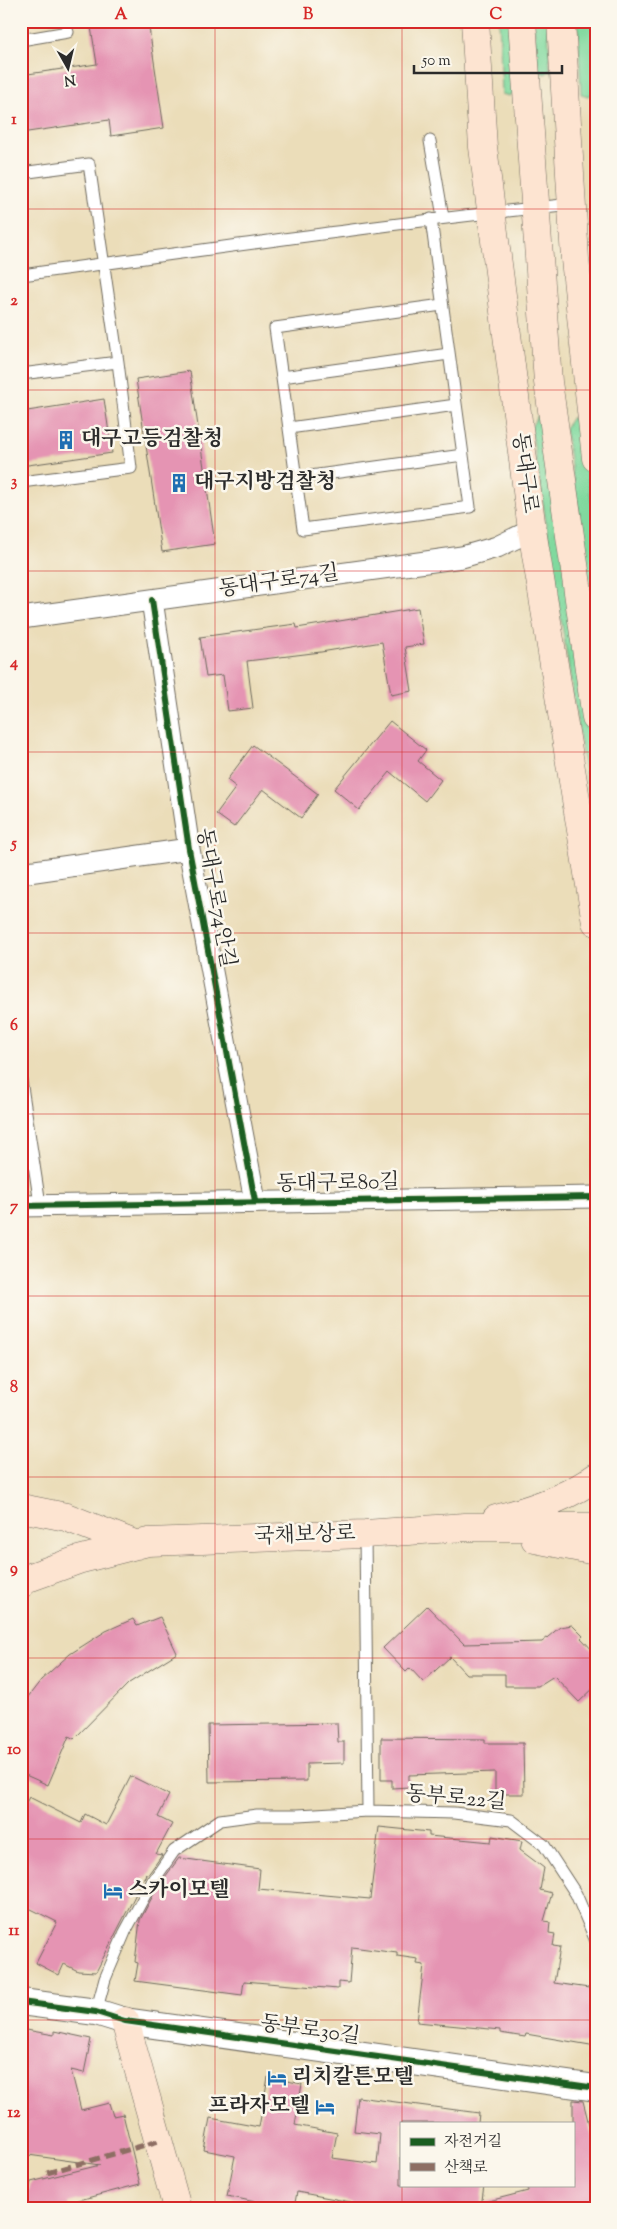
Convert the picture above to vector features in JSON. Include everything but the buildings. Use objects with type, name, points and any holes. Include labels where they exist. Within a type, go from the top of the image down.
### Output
[{"type":"main road","name":"동대구로","points":[[475,21],[484,147],[532,530],[596,922]]},
{"type":"main road","name":"동대구로","points":[[522,21],[548,382],[596,718]]},
{"type":"main road","points":[[561,21],[575,259],[596,458]]},
{"type":"main road","points":[[527,94],[530,112],[545,121],[555,119],[564,110],[566,95]]},
{"type":"main road","points":[[465,1527],[523,1512],[580,1489],[596,1477]]},
{"type":"main road","points":[[21,1508],[66,1518],[137,1544]]},
{"type":"main road","points":[[465,1527],[596,1551]]},
{"type":"main road","name":"국채보상로","points":[[21,1584],[28,1578],[78,1560],[148,1542],[365,1534],[465,1527],[596,1527]]},
{"type":"main road","points":[[125,2021],[177,2208]]},
{"type":"street","name":"동대구로74길","points":[[21,618],[462,557],[497,547],[532,530]]},
{"type":"street","name":"동대구로74안길","points":[[152,600],[189,849],[255,1201]]},
{"type":"street","points":[[21,873],[189,849]]},
{"type":"street","name":"동대구로80길","points":[[31,1205],[596,1197]]},
{"type":"street","name":"동부로30길","points":[[21,2002],[96,2012],[125,2021],[596,2088]]},
{"type":"lane","points":[[21,40],[68,32]]},
{"type":"lane","points":[[430,141],[443,218]]},
{"type":"lane","points":[[21,173],[89,164],[132,468],[21,482]]},
{"type":"lane","points":[[21,275],[431,219],[572,204]]},
{"type":"lane","points":[[431,219],[470,506],[302,529],[275,328],[442,305]]},
{"type":"lane","points":[[282,377],[449,354]]},
{"type":"lane","points":[[21,374],[118,362]]},
{"type":"lane","points":[[289,428],[456,406]]},
{"type":"lane","points":[[296,478],[463,455]]},
{"type":"lane","name":"동대구로80길","points":[[21,1080],[31,1205]]},
{"type":"lane","points":[[96,2012],[105,1979],[125,1932],[152,1884],[174,1851],[220,1820],[257,1815],[368,1811],[365,1534]]},
{"type":"lane","name":"동부로22길","points":[[368,1811],[454,1813],[511,1820],[544,1845],[576,1894],[596,1941]]},
{"type":"green space","points":[[499,21],[513,21],[516,92],[509,96],[502,94]]},
{"type":"green space","points":[[534,21],[548,21],[550,71],[545,74],[537,71]]},
{"type":"green space","points":[[578,21],[592,21],[595,92],[588,96],[581,94]]},
{"type":"green space","points":[[538,415],[546,426],[596,754],[596,842],[531,427]]},
{"type":"green space","points":[[572,417],[580,427],[596,531],[596,622],[565,428]]},
{"type":"marked path","points":[[47,2173],[159,2141]]},
{"type":"cycle path","points":[[152,600],[189,849],[255,1201]]},
{"type":"cycle path","points":[[21,1206],[596,1197]]},
{"type":"cycle path","points":[[21,2002],[96,2012],[125,2021],[596,2088]]},
{"type":"place","name":"대구고등검찰청","points":[[66,440]]},
{"type":"place","name":"대구지방검찰청","points":[[179,483]]},
{"type":"place","name":"스카이모텔","points":[[113,1891]]},
{"type":"place","name":"리치칼튼모텔","points":[[277,2078]]},
{"type":"place","name":"프라자모텔","points":[[325,2107]]}]
